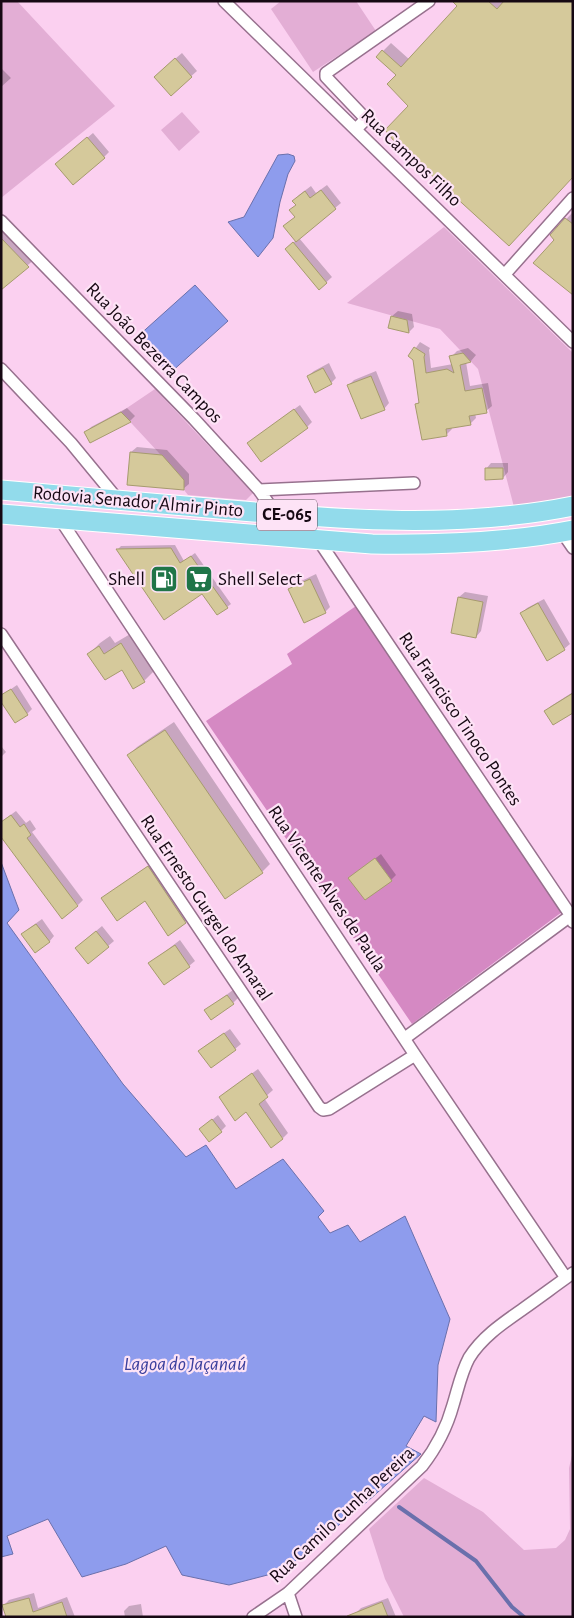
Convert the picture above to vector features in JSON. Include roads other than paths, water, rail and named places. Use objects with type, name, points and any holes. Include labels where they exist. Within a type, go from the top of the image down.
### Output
[{"type":"main road","name":"Rodovia Senador Almir Pinto","points":[[1,490],[276,514],[387,521],[452,521],[498,517],[573,506]]},
{"type":"main road","name":"Rodovia Senador Almir Pinto","points":[[1,514],[372,544],[426,545],[484,541],[567,531]]},
{"type":"street","name":"Rua Campos Filho","points":[[224,1],[573,342]]},
{"type":"street","points":[[356,129],[364,120],[364,117],[326,77],[326,73],[429,1]]},
{"type":"street","points":[[505,274],[573,198]]},
{"type":"street","name":"Rua João Bezerra Campos","points":[[1,221],[194,419],[260,490],[276,514]]},
{"type":"street","points":[[1,369],[71,443],[118,500]]},
{"type":"street","points":[[260,490],[414,483]]},
{"type":"street","name":"Rua Vicente Alves de Paula","points":[[60,519],[415,1055],[569,1276]]},
{"type":"street","points":[[567,531],[573,548]]},
{"type":"street","name":"Rua Francisco Tinoco Pontes","points":[[319,541],[572,917]]},
{"type":"street","name":"Rua Ernesto Gurgel do Amaral","points":[[1,634],[319,1107],[323,1110],[329,1109],[415,1055]]},
{"type":"street","points":[[405,1038],[572,917]]},
{"type":"street","name":"Rua Camilo Cunha Pereira","points":[[253,1617],[288,1593],[404,1484],[431,1454],[452,1407],[461,1376],[469,1359],[480,1343],[501,1325],[569,1276]]},
{"type":"street","points":[[288,1593],[296,1617]]},
{"type":"water","points":[[288,154],[294,156],[295,161],[288,174],[280,202],[273,238],[258,257],[228,222],[244,217],[278,155]]},
{"type":"water","points":[[195,285],[228,321],[169,374],[136,338]]},
{"type":"water","name":"Lagoa do Jaçanaú","points":[[1,862],[19,910],[7,923],[123,1084],[186,1157],[206,1145],[236,1189],[283,1159],[324,1211],[318,1217],[330,1233],[348,1225],[360,1242],[405,1216],[450,1319],[438,1365],[436,1422],[424,1416],[406,1446],[421,1454],[283,1571],[229,1585],[182,1575],[166,1546],[126,1564],[82,1577],[48,1519],[7,1536],[13,1554],[1,1557]]},
{"type":"waterway","points":[[399,1507],[476,1561],[512,1607],[524,1617]]},
{"type":"place","name":"Shell","points":[[164,579]]},
{"type":"place","name":"Shell Select","points":[[199,579]]}]
